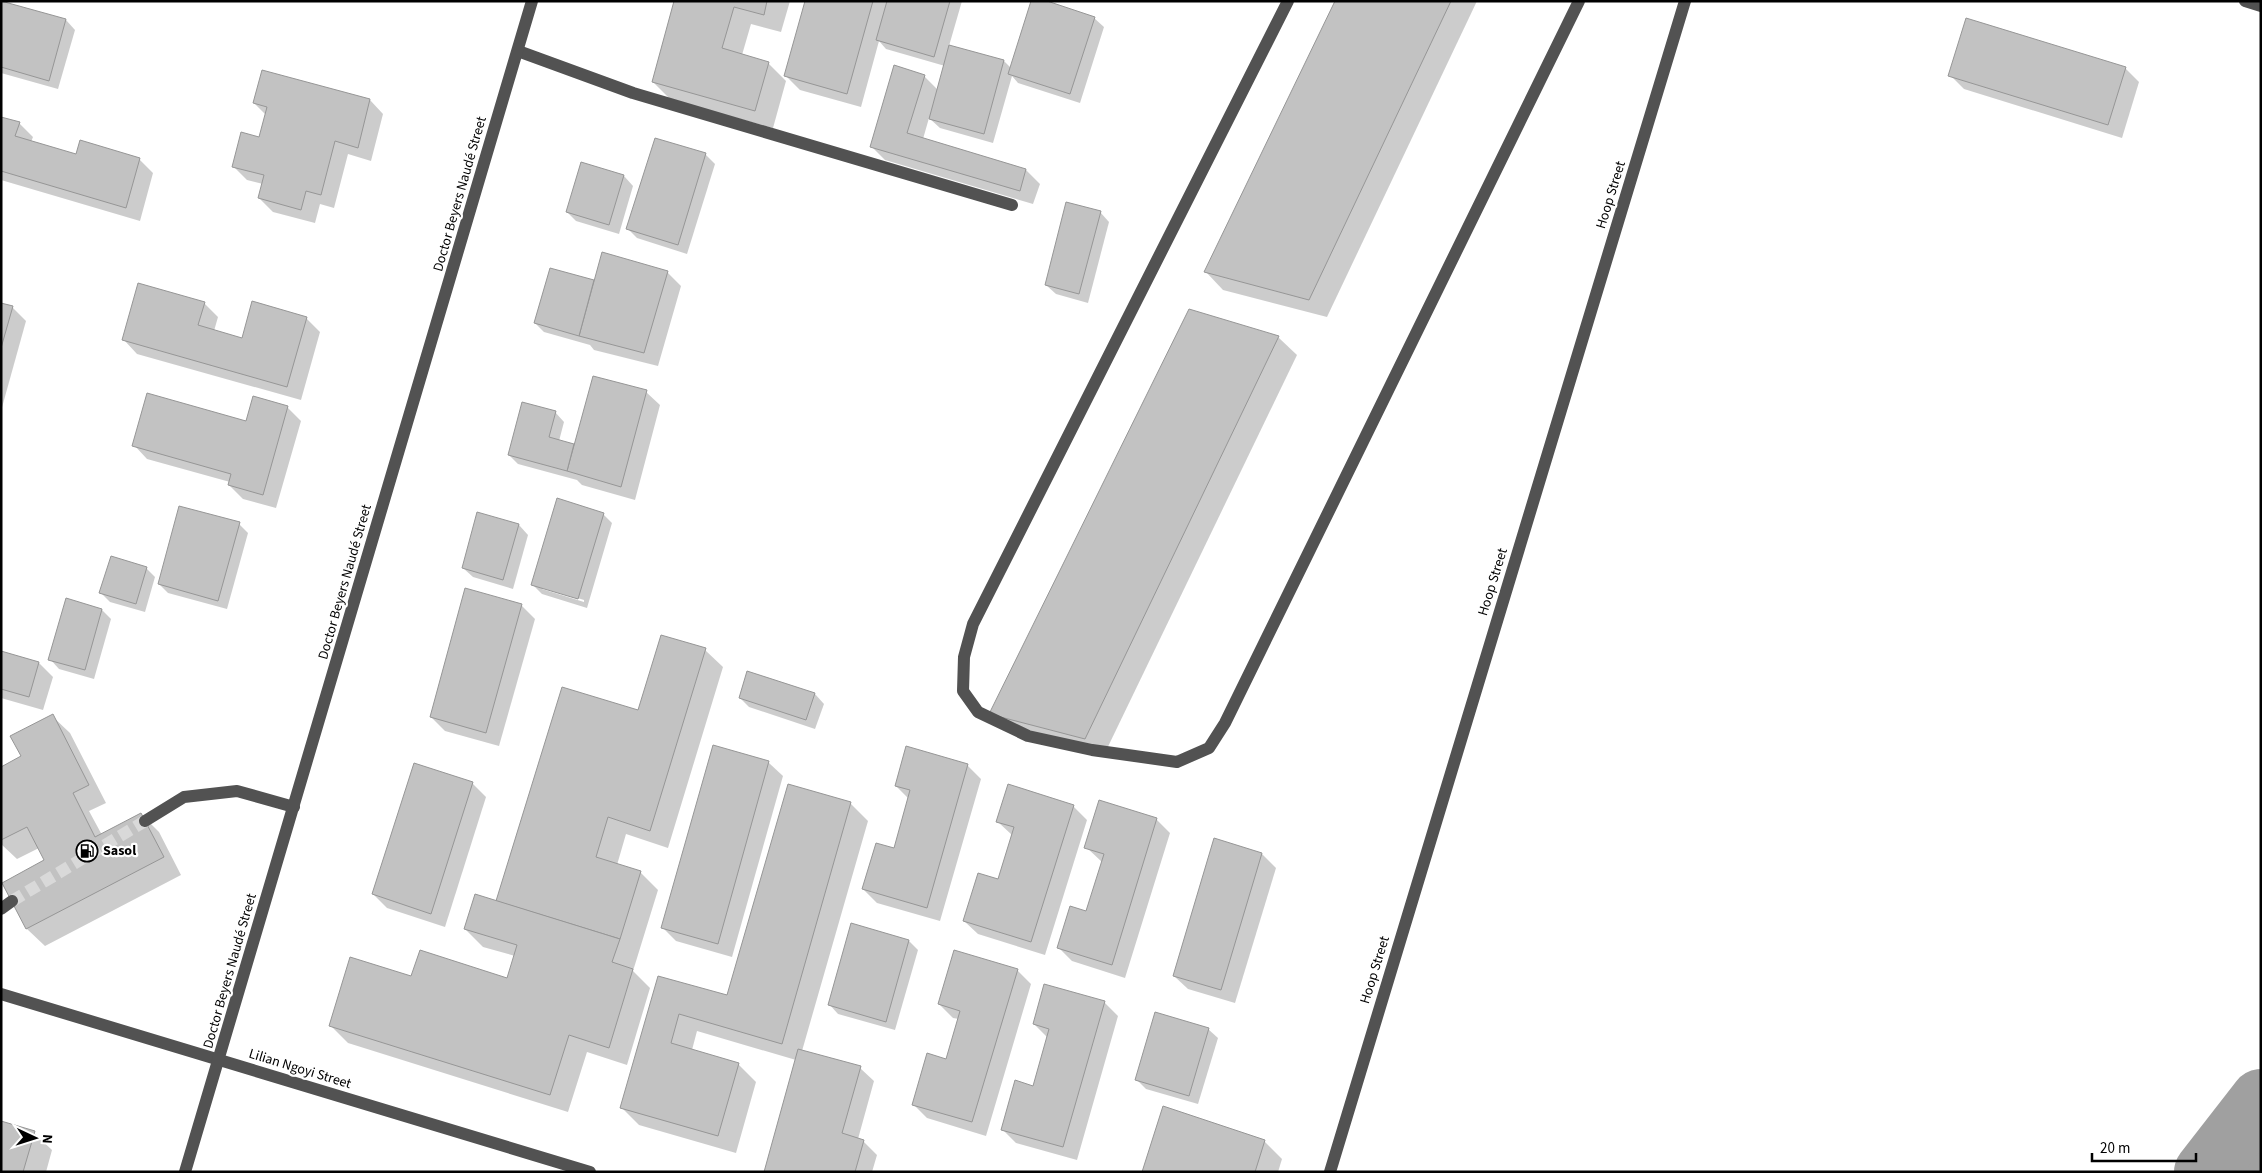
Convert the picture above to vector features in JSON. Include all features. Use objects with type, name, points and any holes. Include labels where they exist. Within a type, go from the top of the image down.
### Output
[{"type":"street","name":"Doctor Beyers Naudé Street","points":[[185,1172],[220,1061],[532,1]]},
{"type":"street","points":[[1288,1],[973,624],[964,656],[963,691],[978,712],[1028,736],[1092,750],[1177,762],[1209,748],[1225,722],[1579,1]]},
{"type":"street","name":"Hoop Street","points":[[1330,1172],[1685,1]]},
{"type":"street","points":[[2245,1],[2261,6]]},
{"type":"street","points":[[518,51],[633,93],[1012,205]]},
{"type":"street","points":[[145,821],[184,797],[237,791],[294,808]]},
{"type":"street","name":"Lilian Ngoyi Street","points":[[1,994],[590,1172]]},
{"type":"shaded area","points":[[2261,1071],[2261,1172],[2210,1172]]},
{"type":"building","points":[[1,1],[66,19],[49,81],[1,67]]},
{"type":"building","points":[[674,1],[767,1],[764,15],[734,7],[722,48],[769,62],[755,111],[652,82]]},
{"type":"building","points":[[805,1],[873,1],[847,94],[784,76]]},
{"type":"building","points":[[887,1],[950,1],[934,57],[876,40]]},
{"type":"building","points":[[1031,1],[1047,1],[1095,17],[1070,94],[1008,74]]},
{"type":"building","points":[[1335,1],[1451,1],[1309,300],[1204,272]]},
{"type":"building","points":[[1966,18],[2126,67],[2108,125],[1948,76]]},
{"type":"building","points":[[949,45],[1004,60],[984,134],[929,119]]},
{"type":"building","points":[[894,65],[925,75],[907,133],[1026,169],[1020,191],[870,147]]},
{"type":"building","points":[[262,70],[370,99],[358,148],[335,141],[321,195],[306,191],[301,210],[258,198],[264,175],[232,167],[241,132],[259,137],[267,107],[253,103]]},
{"type":"building","points":[[1,117],[20,122],[15,136],[76,154],[80,140],[140,158],[126,208],[1,171]]},
{"type":"building","points":[[655,138],[706,153],[678,245],[626,229]]},
{"type":"building","points":[[581,162],[624,175],[609,225],[566,212]]},
{"type":"building","points":[[1066,202],[1101,211],[1079,294],[1045,285]]},
{"type":"building","points":[[602,252],[668,271],[644,353],[579,336]]},
{"type":"building","points":[[550,268],[594,280],[579,336],[534,323]]},
{"type":"building","points":[[138,283],[205,302],[198,325],[242,338],[252,301],[307,317],[287,387],[122,340]]},
{"type":"building","points":[[1,303],[13,306],[1,348]]},
{"type":"building","points":[[1189,309],[1279,336],[1085,739],[989,714]]},
{"type":"building","points":[[593,376],[647,390],[621,487],[567,471]]},
{"type":"building","points":[[147,393],[246,421],[253,396],[288,406],[263,495],[228,485],[231,474],[132,446]]},
{"type":"building","points":[[522,402],[556,411],[549,437],[574,444],[567,471],[508,455]]},
{"type":"building","points":[[557,498],[604,513],[578,599],[531,585]]},
{"type":"building","points":[[179,506],[240,522],[218,601],[158,584]]},
{"type":"building","points":[[477,512],[519,524],[503,580],[462,568]]},
{"type":"building","points":[[111,556],[147,567],[136,604],[99,593]]},
{"type":"building","points":[[465,588],[522,604],[486,733],[430,717]]},
{"type":"building","points":[[66,598],[102,609],[85,670],[48,660]]},
{"type":"building","points":[[661,635],[706,648],[650,831],[608,817],[596,857],[641,871],[620,939],[496,901],[562,687],[638,710]]},
{"type":"building","points":[[1,651],[39,662],[29,697],[1,689]]},
{"type":"building","points":[[747,671],[815,693],[806,720],[739,698]]},
{"type":"building","points":[[53,714],[89,785],[73,793],[95,837],[141,813],[164,857],[26,929],[2,883],[44,860],[27,827],[1,840],[1,767],[21,756],[10,736]]},
{"type":"building","points":[[713,745],[769,761],[718,944],[661,928]]},
{"type":"building","points":[[906,746],[968,764],[927,908],[862,889],[876,843],[894,848],[910,790],[895,786]]},
{"type":"building","points":[[414,763],[473,782],[431,914],[372,894]]},
{"type":"building","points":[[788,784],[851,802],[782,1044],[679,1014],[671,1043],[739,1063],[718,1136],[620,1108],[658,976],[727,995]]},
{"type":"building","points":[[1008,784],[1074,805],[1031,942],[963,921],[978,873],[998,879],[1014,827],[996,822]]},
{"type":"building","points":[[1099,800],[1157,818],[1112,965],[1057,948],[1070,906],[1086,911],[1104,854],[1084,848]]},
{"type":"building","points":[[1214,838],[1262,853],[1221,990],[1173,976]]},
{"type":"building","points":[[475,894],[620,939],[612,962],[633,969],[609,1048],[569,1035],[550,1095],[329,1026],[350,957],[411,976],[420,950],[507,978],[517,945],[464,929]]},
{"type":"building","points":[[851,923],[909,940],[886,1022],[828,1005]]},
{"type":"building","points":[[954,950],[1018,969],[972,1122],[912,1105],[927,1053],[946,1059],[960,1011],[938,1004]]},
{"type":"building","points":[[1044,984],[1105,1001],[1063,1147],[1001,1130],[1015,1080],[1033,1086],[1049,1029],[1033,1024]]},
{"type":"building","points":[[1155,1012],[1209,1028],[1189,1096],[1135,1080]]},
{"type":"building","points":[[798,1049],[861,1066],[842,1133],[864,1140],[855,1172],[764,1172]]},
{"type":"building","points":[[1163,1106],[1265,1140],[1255,1172],[1142,1172]]},
{"type":"building","points":[[1,1121],[35,1131],[23,1172],[1,1172]]},
{"type":"waterway","points":[[2205,1172],[2261,1100]]},
{"type":"tunnel","points":[[12,901],[145,821]]},
{"type":"place","name":"Sasol","points":[[87,851]]}]
